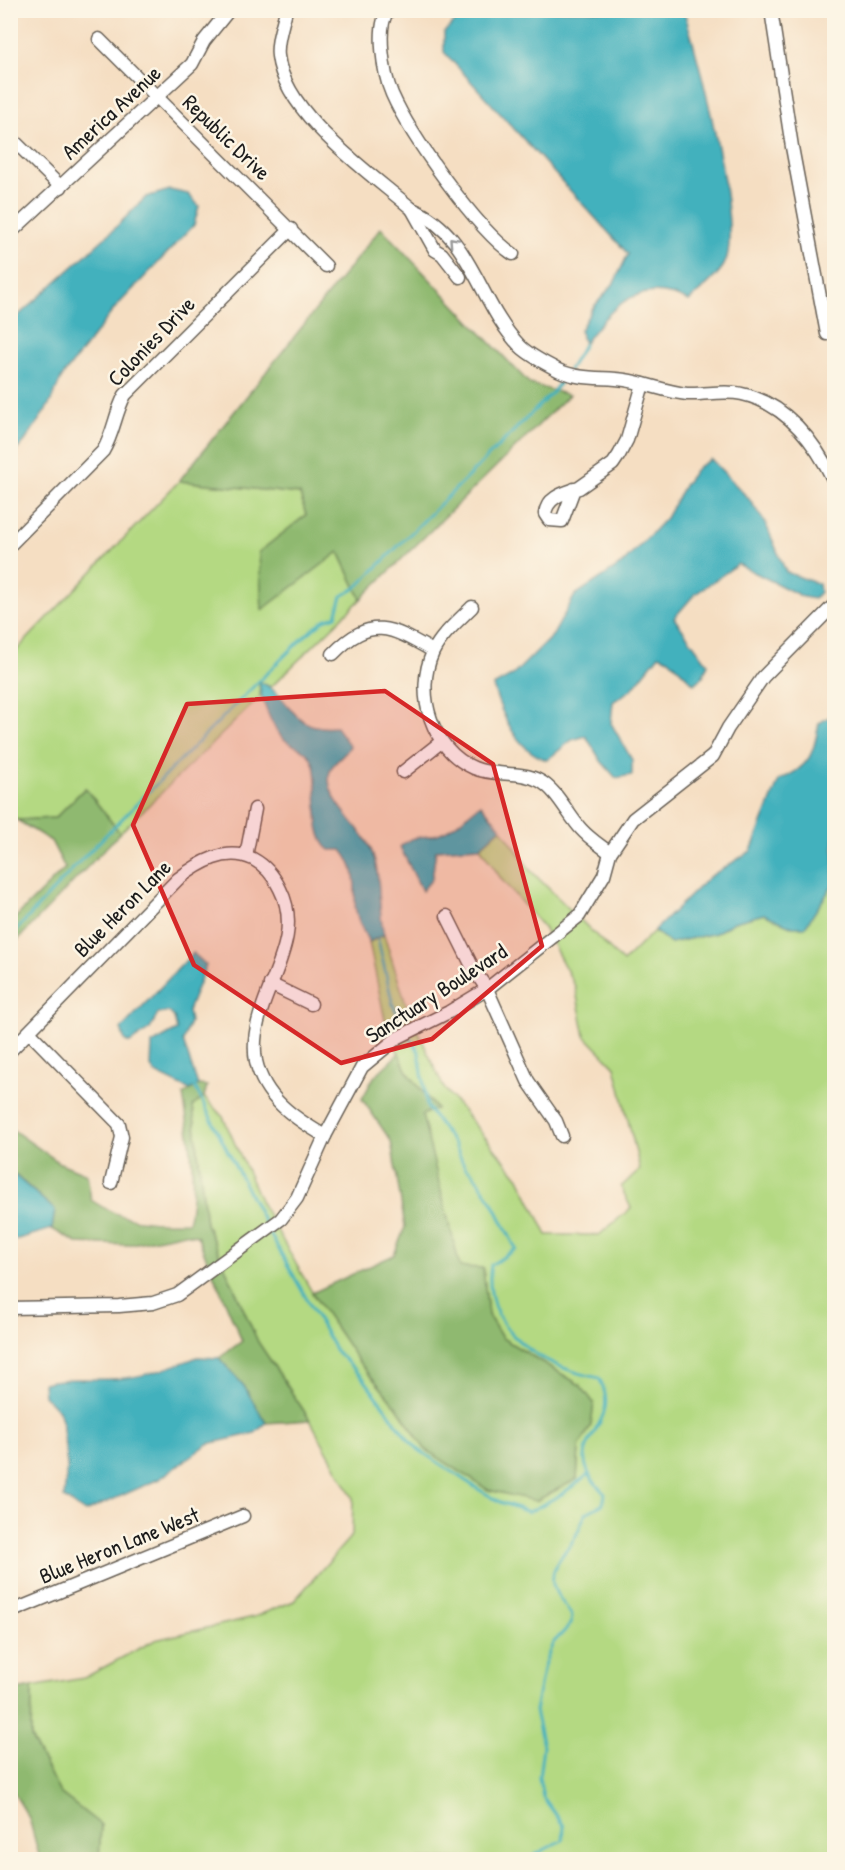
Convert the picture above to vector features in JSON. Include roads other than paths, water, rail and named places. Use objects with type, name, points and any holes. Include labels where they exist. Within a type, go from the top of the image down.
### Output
[{"type":"street","name":"America Avenue","points":[[10,233],[157,99],[192,64],[204,40],[229,10]]},
{"type":"street","points":[[286,10],[277,54],[284,81],[295,98],[337,144],[412,208],[426,214],[460,248],[508,330],[520,346],[538,359],[582,377],[625,380],[687,394],[740,394],[760,400],[780,410],[812,440],[834,481]]},
{"type":"street","points":[[389,10],[381,28],[392,93],[423,146],[457,194],[498,244],[513,254]]},
{"type":"street","points":[[771,10],[792,147],[827,334]]},
{"type":"street","name":"Republic Drive","points":[[99,39],[326,266]]},
{"type":"street","points":[[10,137],[61,187]]},
{"type":"street","points":[[412,208],[435,249],[460,277],[482,285]]},
{"type":"street","name":"Colonies Drive","points":[[10,544],[103,451],[110,439],[120,404],[125,395],[291,229]]},
{"type":"street","points":[[574,489],[613,464],[627,440],[644,384]]},
{"type":"street","name":"Sanctuary Boulevard","points":[[10,1308],[153,1303],[177,1295],[281,1219],[297,1198],[325,1136],[362,1067],[397,1038],[487,988],[562,932],[579,916],[604,875],[610,852],[633,819],[713,756],[728,728],[763,677],[834,605]]},
{"type":"street","points":[[472,607],[433,651],[427,677],[429,718],[441,742],[462,762],[475,769],[495,774],[522,775],[540,781],[548,787],[582,831],[610,852]]},
{"type":"street","points":[[333,654],[345,641],[367,629],[379,627],[398,631],[433,651]]},
{"type":"street","points":[[403,772],[441,742]]},
{"type":"street","points":[[255,809],[246,856],[263,864],[277,882],[287,903],[289,925],[286,944],[270,984],[256,1033],[256,1060],[265,1087],[279,1104],[304,1124],[325,1136]]},
{"type":"street","name":"Blue Heron Lane","points":[[10,1050],[178,879],[198,864],[215,857],[229,854],[246,856]]},
{"type":"street","points":[[447,916],[474,970],[487,988],[528,1081],[556,1121],[562,1136]]},
{"type":"street","points":[[270,984],[311,1004]]},
{"type":"street","points":[[29,1032],[119,1124],[122,1137],[111,1183]]},
{"type":"street","name":"Blue Heron Lane West","points":[[10,1612],[243,1516]]},
{"type":"water","points":[[468,10],[684,11],[717,141],[724,181],[729,246],[721,270],[689,301],[672,294],[656,292],[629,299],[605,317],[584,344],[580,330],[592,309],[614,283],[628,254],[444,52],[444,32]]},
{"type":"water","points":[[170,190],[188,194],[199,206],[194,225],[115,308],[62,377],[49,405],[25,441],[11,456],[11,322],[108,235],[146,197]]},
{"type":"water","points":[[711,459],[749,499],[765,522],[786,572],[819,584],[820,592],[814,599],[803,597],[738,564],[694,595],[674,618],[708,664],[703,676],[694,684],[669,659],[659,655],[632,689],[613,702],[611,723],[632,760],[632,775],[616,778],[601,761],[586,736],[572,740],[547,760],[536,755],[519,740],[512,730],[493,686],[513,675],[553,635],[575,595],[622,564],[666,518],[685,484],[698,467]]},
{"type":"water","points":[[259,681],[279,696],[300,719],[321,727],[336,727],[350,746],[332,767],[329,780],[335,799],[366,840],[375,862],[384,935],[369,942],[356,913],[355,881],[350,862],[342,850],[330,850],[320,834],[316,775],[312,760],[306,752],[280,735],[264,704]]},
{"type":"water","points":[[834,714],[834,883],[805,927],[793,927],[764,914],[734,922],[716,933],[671,943],[654,931],[709,877],[751,851],[779,780],[804,765],[815,744],[819,723]]},
{"type":"water","points":[[481,804],[501,828],[480,847],[436,850],[432,879],[422,891],[400,847],[415,838],[432,836],[456,825]]},
{"type":"water","points":[[193,953],[206,965],[188,1011],[190,1022],[183,1041],[198,1085],[190,1090],[155,1073],[151,1067],[152,1044],[177,1030],[174,1017],[169,1012],[158,1014],[150,1029],[130,1043],[125,1041],[121,1029]]},
{"type":"water","points":[[10,1171],[55,1210],[52,1229],[11,1241]]},
{"type":"water","points":[[198,1357],[219,1358],[244,1386],[266,1423],[255,1433],[208,1444],[159,1479],[85,1512],[64,1498],[67,1466],[62,1420],[59,1411],[44,1395],[43,1383],[69,1379],[135,1377]]},
{"type":"waterway","points":[[569,370],[584,344]]},
{"type":"waterway","points":[[10,937],[83,858],[259,681],[305,636],[324,620],[336,616],[342,596],[356,588],[552,393],[565,376]]},
{"type":"waterway","points":[[378,940],[393,1005],[405,1029]]},
{"type":"waterway","points":[[408,1035],[419,1052],[427,1107],[454,1144],[465,1167],[473,1173],[493,1203],[516,1249],[491,1265],[490,1288],[496,1309],[506,1327],[520,1342],[557,1365],[599,1378],[605,1396],[604,1411],[587,1448],[585,1461],[590,1476],[605,1494],[603,1504],[586,1513],[576,1536],[554,1570],[554,1588],[572,1616],[571,1624],[553,1643],[544,1665],[535,1711],[543,1746],[539,1778],[543,1797],[564,1826],[563,1840],[526,1859],[518,1860]]},
{"type":"waterway","points":[[195,1087],[266,1226]]},
{"type":"waterway","points":[[269,1232],[336,1351],[364,1379],[408,1439],[419,1450],[500,1502],[529,1512],[562,1494],[588,1475]]}]
